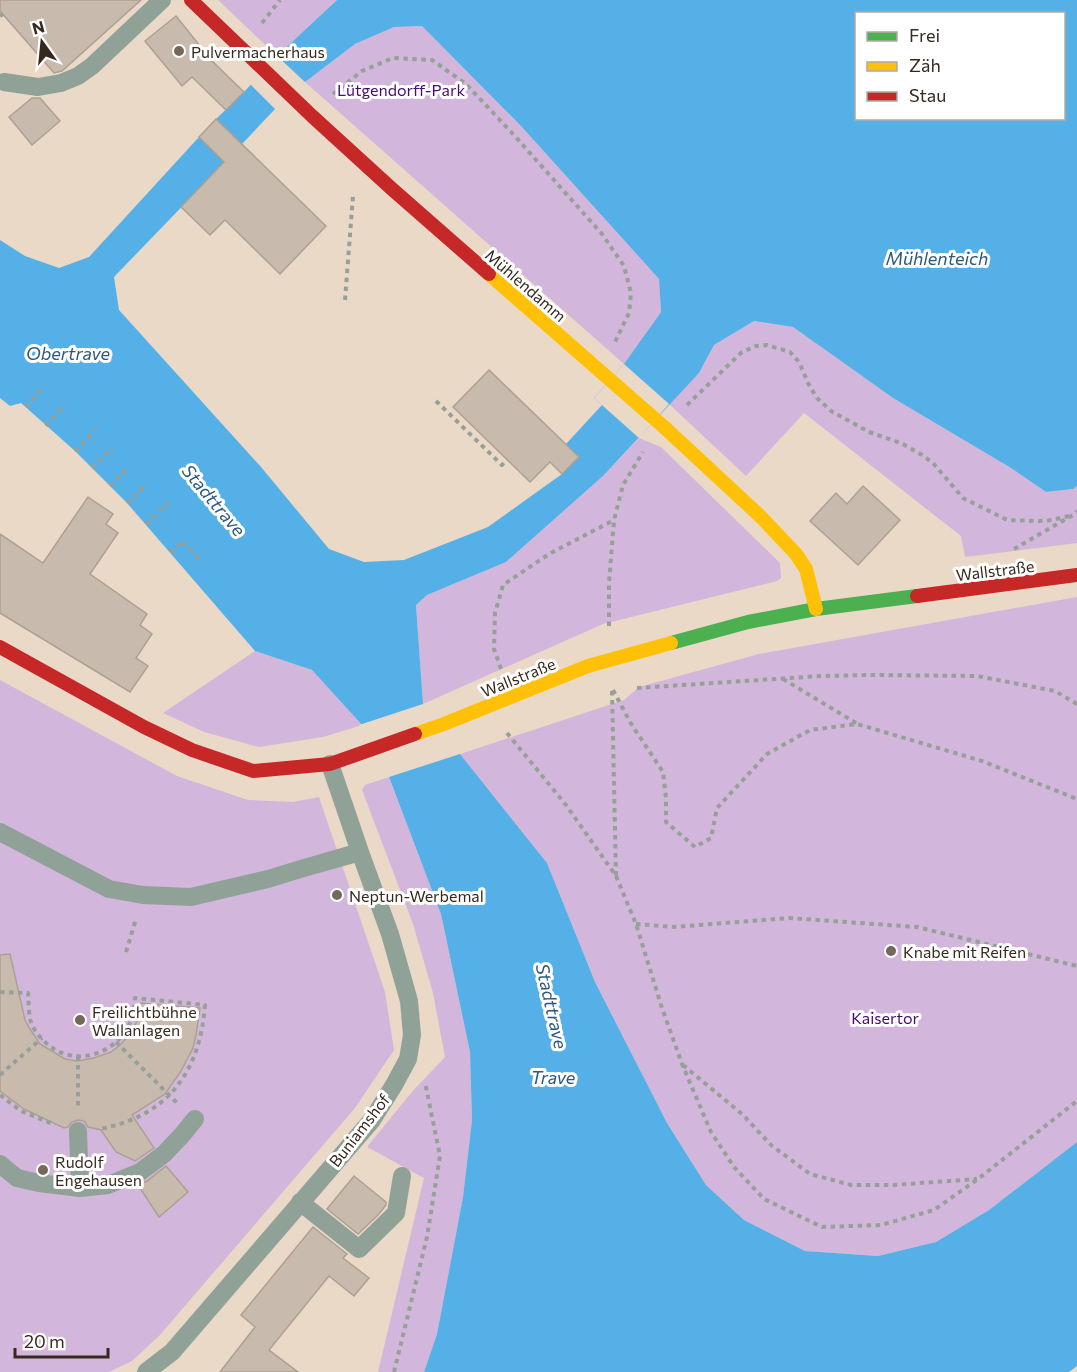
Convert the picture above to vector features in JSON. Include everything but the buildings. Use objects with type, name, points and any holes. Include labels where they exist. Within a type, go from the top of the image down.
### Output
[{"type":"main road","name":"Mühlendamm","points":[[191,0],[312,116],[660,423],[761,517],[796,554],[806,569],[816,609]]},
{"type":"main road","name":"Wallstraße","points":[[0,647],[144,727],[192,750],[253,771],[330,764],[444,724],[588,666],[748,622],[816,609],[1077,575]]},
{"type":"lane","points":[[4,82],[38,87],[61,84],[78,76],[93,66],[162,0]]},
{"type":"lane","name":"Buniamshof","points":[[146,1372],[172,1352],[372,1120],[408,1059],[412,1035],[409,1001],[390,934],[330,764]]},
{"type":"lane","points":[[0,832],[109,889],[143,895],[191,897],[268,879],[360,852]]},
{"type":"lane","points":[[0,1164],[17,1178],[39,1183],[80,1188],[108,1185],[140,1172],[164,1154],[195,1119]]},
{"type":"lane","points":[[78,1131],[80,1188]]},
{"type":"lane","points":[[300,1202],[359,1249],[396,1213],[402,1176]]},
{"type":"path","points":[[312,116],[334,93],[362,71],[393,58],[432,60],[466,84],[602,234],[624,266],[631,293],[629,313],[605,376]]},
{"type":"path","points":[[345,300],[353,196]]},
{"type":"path","points":[[610,633],[609,584],[614,519],[623,485],[660,423],[742,352],[756,346],[767,345],[790,352],[799,362],[817,398],[831,411],[869,432],[903,444],[922,455],[933,463],[963,498],[1008,520],[1052,520],[1075,513]]},
{"type":"path","points":[[26,408],[42,388]]},
{"type":"path","points":[[436,401],[502,465],[507,459]]},
{"type":"path","points":[[46,426],[64,405]]},
{"type":"path","points":[[75,451],[96,430]]},
{"type":"path","points":[[92,468],[112,448]]},
{"type":"path","points":[[110,486],[129,467]]},
{"type":"path","points":[[128,503],[147,484]]},
{"type":"path","points":[[146,524],[168,503]]},
{"type":"path","points":[[1012,549],[1075,513]]},
{"type":"path","points":[[504,678],[494,649],[495,614],[503,585],[549,554],[614,519]]},
{"type":"path","points":[[171,553],[183,541],[202,562]]},
{"type":"path","points":[[635,688],[871,675],[976,675],[1055,691],[1077,704]]},
{"type":"path","points":[[783,679],[857,724],[982,761],[1077,799]]},
{"type":"path","points":[[612,690],[624,689]]},
{"type":"path","points":[[612,690],[663,772],[666,822],[695,847],[711,838],[717,807],[767,754],[810,730],[857,724]]},
{"type":"path","points":[[612,690],[616,876]]},
{"type":"path","points":[[502,728],[566,805],[616,876],[636,924],[682,1064],[711,1132],[734,1167],[764,1199],[822,1227],[881,1225],[934,1210],[978,1179],[1077,1101]]},
{"type":"path","points":[[126,952],[143,895]]},
{"type":"path","points":[[636,924],[674,927],[789,918],[917,927],[1077,966]]},
{"type":"path","points":[[0,992],[28,993],[30,1018],[42,1038],[59,1052],[78,1056],[101,1052],[116,1042],[129,1024],[135,999],[205,1005],[200,1044],[183,1079],[156,1107],[130,1121],[101,1129],[78,1131],[39,1120],[21,1111],[0,1095]]},
{"type":"path","points":[[0,1075],[42,1038]]},
{"type":"path","points":[[116,1042],[169,1095]]},
{"type":"path","points":[[78,1056],[78,1131]]},
{"type":"path","points":[[682,1064],[742,1114],[771,1145],[810,1174],[851,1185],[893,1185],[978,1179]]},
{"type":"green space","points":[[218,0],[337,0],[277,56]]},
{"type":"green space","name":"Lütgendorff-Park","points":[[422,26],[521,126],[659,279],[661,312],[624,364],[305,82],[355,44],[394,27]]},
{"type":"green space","points":[[754,321],[793,327],[893,398],[1011,468],[1046,492],[1073,489],[1077,486],[1077,543],[965,557],[961,536],[804,413],[746,476],[669,404],[699,373],[714,345]]},
{"type":"green space","points":[[639,438],[661,447],[780,563],[781,578],[777,581],[603,624],[423,704],[416,605],[427,595],[506,562],[603,476]]},
{"type":"green space","name":"Kaisertor","points":[[1077,597],[1077,1142],[989,1210],[936,1242],[878,1256],[805,1251],[744,1220],[706,1185],[667,1123],[595,982],[547,863],[460,754],[624,700],[639,687],[759,654]]},
{"type":"green space","points":[[255,651],[312,670],[362,725],[323,737],[259,747],[204,732],[163,713]]},
{"type":"green space","points":[[0,680],[177,776],[248,800],[293,802],[319,797],[385,992],[394,1050],[355,1108],[159,1336],[132,1361],[109,1372],[0,1372]]},
{"type":"green space","points":[[389,777],[441,914],[470,1052],[472,1120],[463,1197],[437,1334],[424,1372],[378,1372],[424,1178],[367,1147],[411,1093],[445,1057],[433,993],[413,924],[362,790],[365,785]]},
{"type":"water","points":[[337,0],[1077,0],[1077,486],[1073,489],[1046,492],[1011,468],[893,398],[793,327],[754,321],[714,345],[699,373],[603,476],[506,562],[427,595],[416,605],[423,704],[547,863],[595,982],[667,1123],[706,1185],[744,1220],[805,1251],[878,1256],[936,1242],[989,1210],[1077,1142],[1077,1366],[1069,1372],[424,1372],[437,1334],[463,1197],[472,1120],[470,1052],[441,914],[389,777],[362,725],[312,670],[255,651],[127,503],[75,451],[21,403],[10,406],[0,398],[0,240],[25,256],[59,268],[89,257],[199,137],[225,162],[114,277],[119,310],[261,467],[329,549],[364,562],[404,560],[488,527],[562,474],[578,457],[566,444],[602,405],[594,398],[624,364],[661,312],[659,279],[521,126],[422,26],[394,27],[355,44],[305,82],[242,144],[216,119],[277,56]]},
{"type":"pier","points":[[275,54],[307,84],[277,111],[249,83]]},
{"type":"pier","points":[[624,364],[669,404],[639,438],[594,398]]},
{"type":"pier","points":[[426,703],[463,753],[386,778],[359,725]]},
{"type":"traffic: fast","points":[[671,643],[748,622],[816,609],[917,596]]},
{"type":"traffic: slow","points":[[489,274],[664,427],[761,517],[796,554],[806,569],[816,609]]},
{"type":"traffic: slow","points":[[415,734],[588,666],[671,643]]},
{"type":"traffic: jam","points":[[191,0],[312,116],[489,274]]},
{"type":"traffic: jam","points":[[917,596],[1077,575]]},
{"type":"traffic: jam","points":[[0,647],[144,727],[192,750],[253,771],[330,764],[415,734]]},
{"type":"place","name":"Pulvermacherhaus","points":[[179,51]]},
{"type":"place","name":"Neptun-Werbemal","points":[[337,895]]},
{"type":"place","name":"Knabe mit Reifen","points":[[891,951]]},
{"type":"place","name":"Freilichtbühne Wallanlagen","points":[[80,1020]]},
{"type":"place","name":"Rudolf Engehausen","points":[[43,1170]]},
{"type":"water label","name":"Mühlenteich","points":[[937,258]]},
{"type":"water label","name":"Obertrave","points":[[68,353]]},
{"type":"water label","name":"Stadttrave","points":[[214,500]]},
{"type":"water label","name":"Stadttrave","points":[[552,1006]]},
{"type":"water label","name":"Trave","points":[[553,1077]]}]
